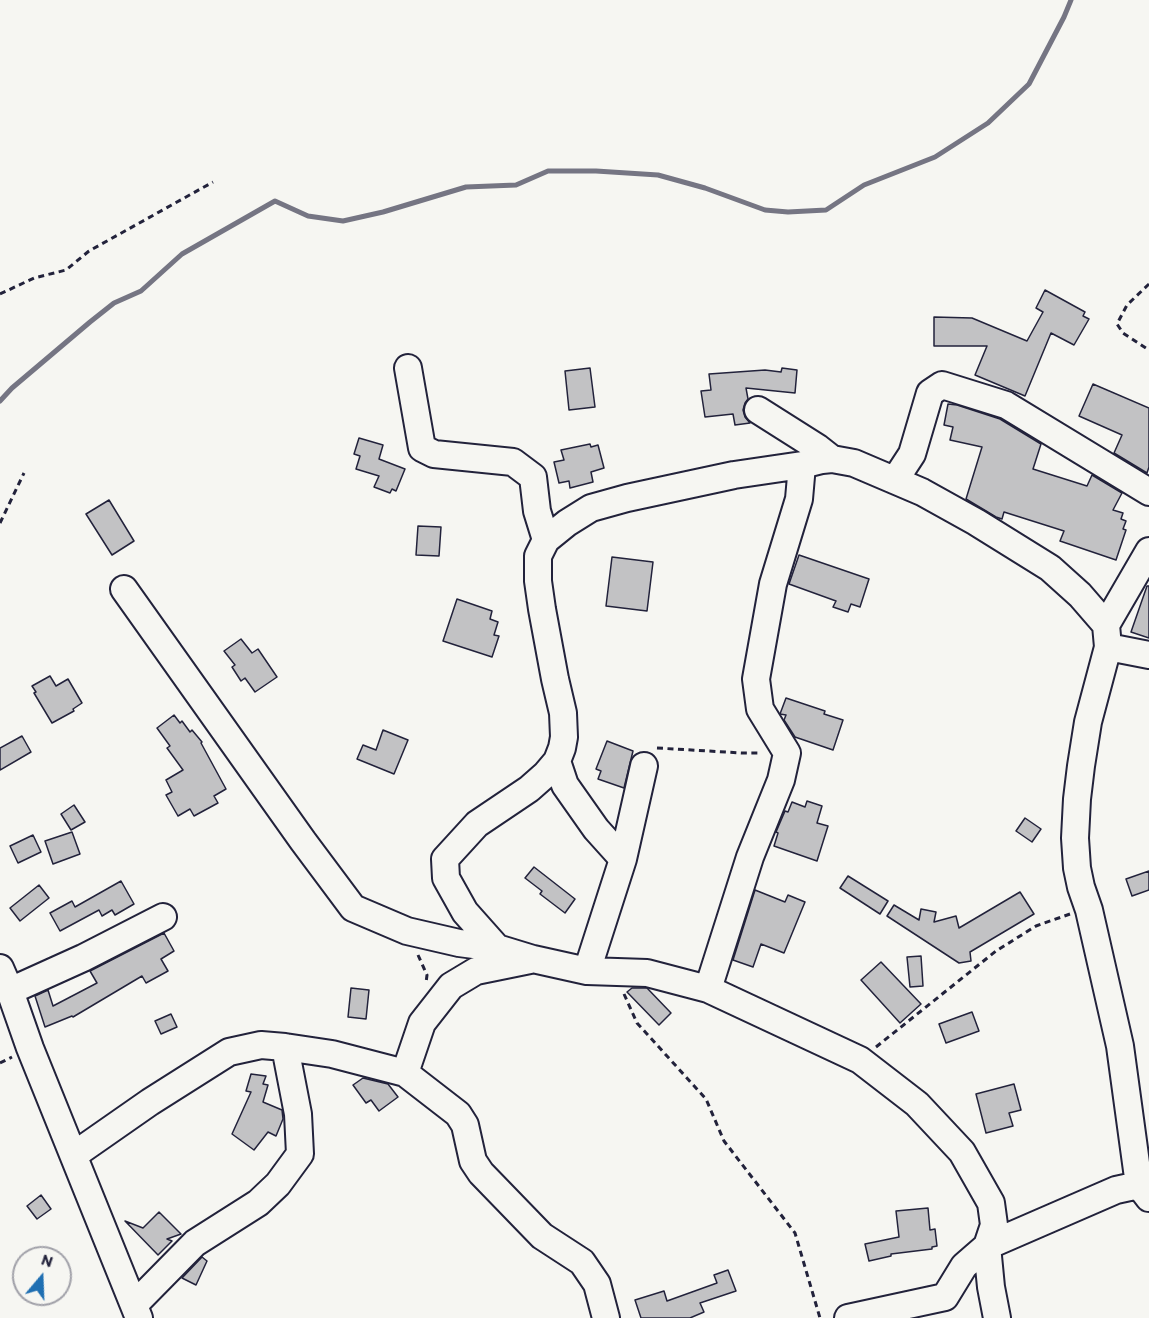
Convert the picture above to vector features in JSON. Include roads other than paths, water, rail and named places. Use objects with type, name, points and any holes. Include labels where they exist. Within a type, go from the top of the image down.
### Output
[{"type":"street","points":[[408,368],[422,448],[434,454],[513,462],[533,477],[537,511],[546,540]]},
{"type":"street","points":[[895,480],[912,454],[930,393],[942,385],[1006,405],[1149,492]]},
{"type":"street","points":[[758,410],[832,459]]},
{"type":"street","points":[[497,948],[465,912],[446,878],[445,859],[477,824],[529,789],[557,761],[564,737],[563,713],[546,635],[538,580],[538,556],[546,540],[591,508],[627,498],[734,476],[832,459],[854,463],[922,492],[1050,568],[1080,595],[1107,636],[1149,655]]},
{"type":"street","points":[[708,989],[750,857],[781,780],[787,753],[760,709],[756,679],[773,584],[799,499],[802,465]]},
{"type":"street","points":[[848,1318],[945,1297],[964,1266],[987,1246],[1143,1176],[1120,1046],[1089,909],[1077,868],[1075,838],[1077,799],[1088,722],[1107,636],[1149,551]]},
{"type":"street","points":[[123,590],[353,908],[407,931],[459,943],[497,948],[587,971],[646,973],[708,989],[860,1060],[917,1104],[962,1152],[991,1203],[994,1225],[987,1246],[997,1318]]},
{"type":"street","points":[[557,761],[565,785],[596,829],[623,859]]},
{"type":"street","points":[[587,971],[623,859],[644,766]]},
{"type":"street","points":[[163,917],[82,958],[5,979],[30,1048],[137,1311],[195,1243],[258,1203],[278,1184],[300,1154],[298,1114],[285,1047]]},
{"type":"street","points":[[405,1073],[422,1023],[451,986],[476,971],[533,959]]},
{"type":"street","points":[[74,1155],[150,1102],[229,1052],[261,1045],[285,1047],[332,1054],[405,1073],[458,1114],[465,1125],[473,1161],[482,1173],[542,1236],[582,1262],[597,1284],[606,1318]]},
{"type":"waterway","points":[[0,401],[12,388],[114,303],[141,291],[182,254],[275,201],[308,216],[343,221],[383,212],[466,187],[516,185],[548,171],[596,171],[658,175],[705,188],[765,210],[788,212],[826,210],[864,185],[935,157],[988,123],[1029,84],[1071,0]]}]
